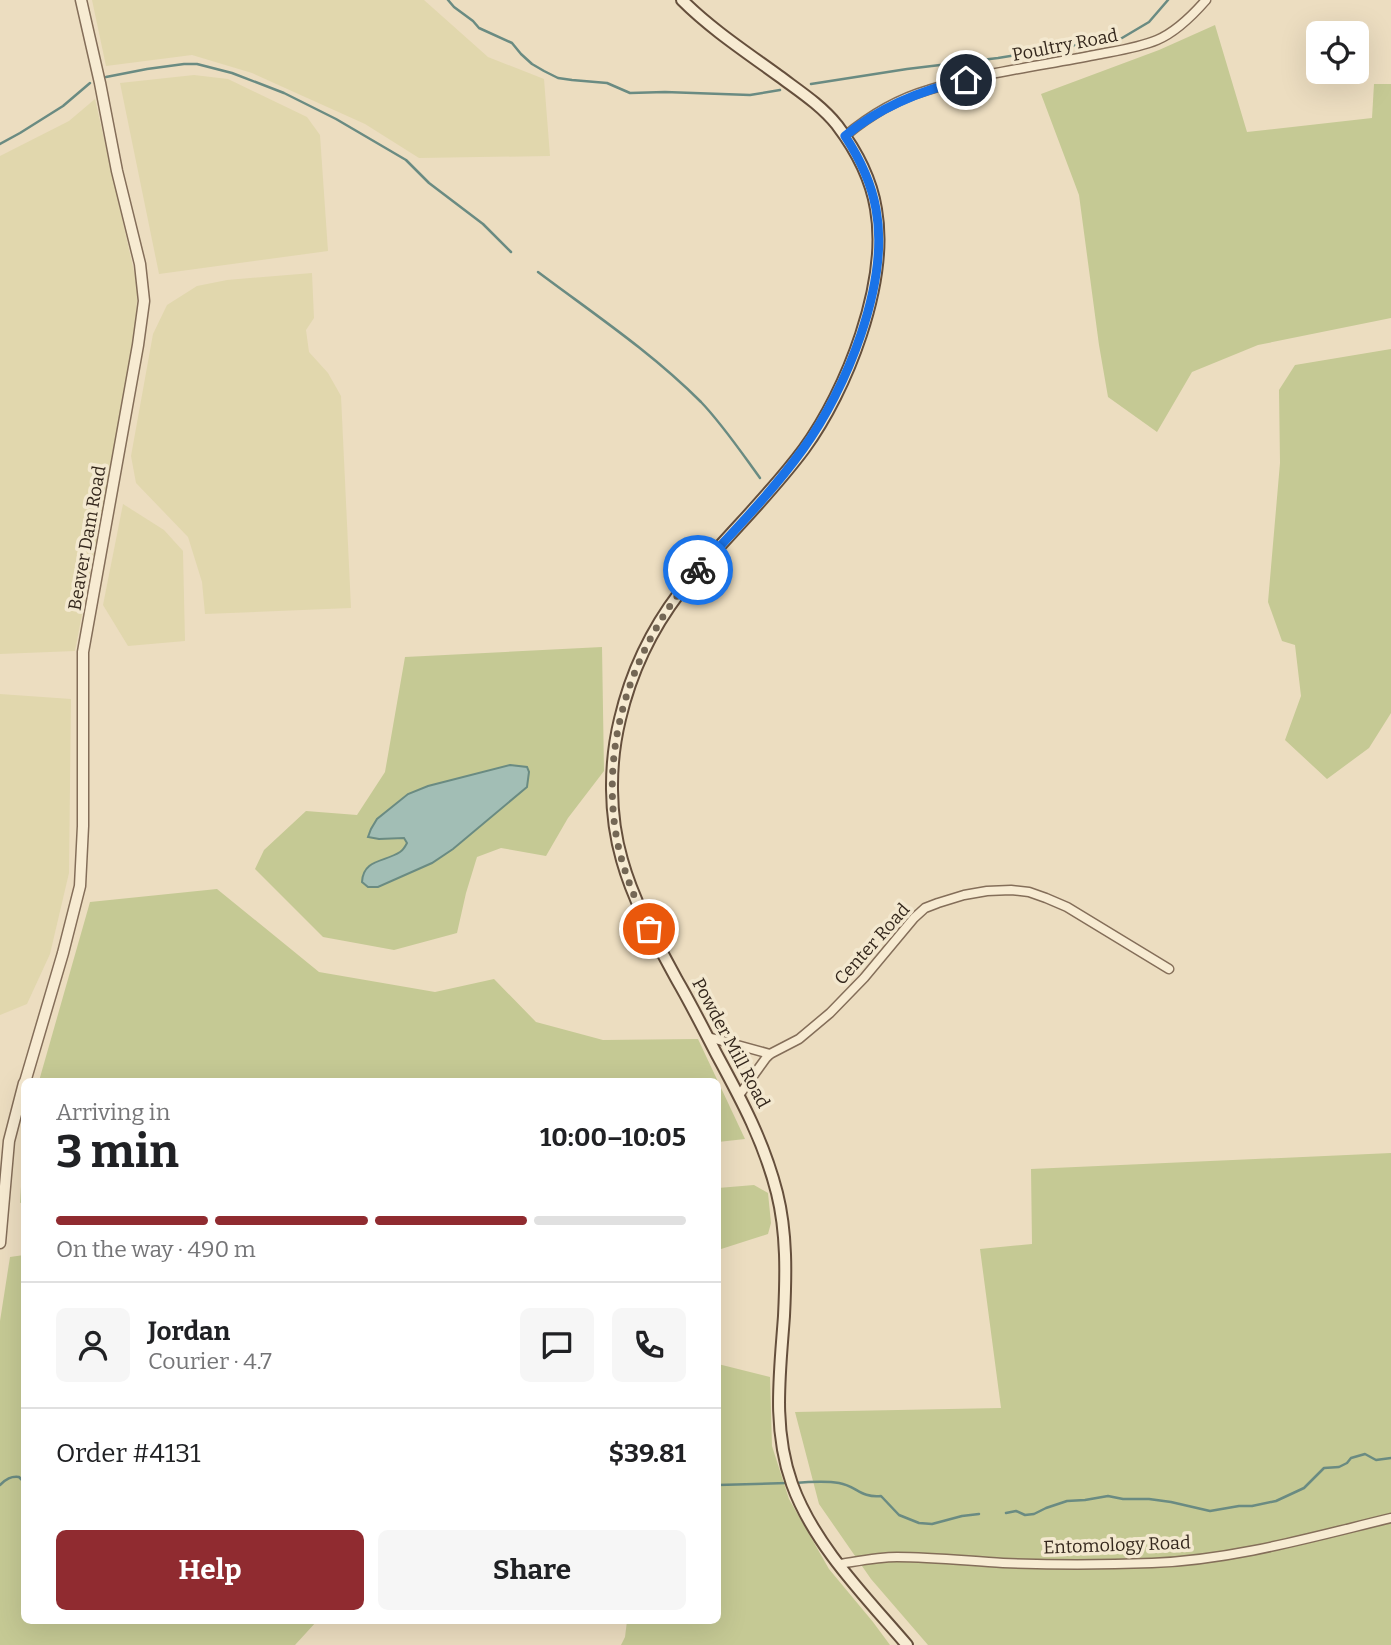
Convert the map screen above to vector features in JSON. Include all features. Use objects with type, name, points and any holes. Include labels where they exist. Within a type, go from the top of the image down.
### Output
[{"type":"main road","name":"Powder Mill Road","points":[[682,0],[729,40],[830,116],[863,165],[870,182],[879,236],[875,283],[851,360],[835,397],[802,451],[682,589],[657,624],[645,647],[619,723],[612,793],[615,827],[622,863],[635,900],[740,1094],[769,1167],[779,1201],[786,1268],[778,1409],[789,1476],[811,1525],[907,1645]]},
{"type":"street","name":"Beaver Dam Road","points":[[26,1078],[80,887],[83,826],[83,652],[144,301],[140,264],[117,171],[81,0]]},
{"type":"street","name":"Poultry Road","points":[[845,136],[880,111],[928,90],[1156,41],[1179,26],[1206,0]]},
{"type":"street","name":"Center Road","points":[[740,1094],[765,1058],[799,1039],[820,1022],[864,978],[914,918],[925,908],[938,902],[976,892],[1029,892],[1067,907],[1169,969]]},
{"type":"street","points":[[708,1037],[771,1054]]},
{"type":"street","name":"Beaver Dam Road","points":[[0,1243],[9,1141],[21,1097]]},
{"type":"street","name":"Entomology Road","points":[[840,1564],[898,1557],[1006,1563],[1155,1563],[1256,1551],[1391,1518]]},
{"type":"shaded area","points":[[92,0],[424,0],[488,57],[544,79],[550,156],[419,158],[365,124],[252,73],[192,55],[106,66]]},
{"type":"shaded area","points":[[194,75],[228,79],[307,117],[320,135],[328,251],[159,274],[120,83]]},
{"type":"shaded area","points":[[95,99],[138,289],[133,349],[75,651],[0,654],[0,156],[69,121]]},
{"type":"shaded area","points":[[312,273],[314,318],[306,330],[309,352],[328,373],[341,396],[351,608],[205,614],[202,582],[188,537],[136,483],[131,456],[153,334],[167,305],[197,286],[227,280]]},
{"type":"shaded area","points":[[123,504],[164,530],[183,551],[185,641],[128,646],[103,605]]},
{"type":"shaded area","points":[[0,694],[71,699],[69,873],[50,954],[27,1004],[0,1015]]},
{"type":"green space","points":[[1215,25],[1247,132],[1372,118],[1374,84],[1391,84],[1391,318],[1258,345],[1192,372],[1157,432],[1108,397],[1079,195],[1041,94],[1159,50]]},
{"type":"green space","points":[[1391,349],[1391,713],[1369,748],[1327,779],[1285,740],[1301,696],[1295,645],[1282,641],[1268,602],[1280,463],[1279,390],[1295,365]]},
{"type":"green space","points":[[602,647],[604,771],[568,818],[546,856],[501,848],[477,857],[457,933],[394,950],[323,937],[255,869],[264,850],[306,811],[357,815],[385,772],[405,657]]},
{"type":"green space","points":[[217,889],[319,972],[435,992],[494,979],[536,1022],[603,1040],[698,1039],[716,1078],[40,1078],[90,902]]},
{"type":"green space","points":[[721,1088],[745,1139],[721,1142]]},
{"type":"green space","points":[[1391,1153],[1391,1645],[928,1645],[871,1579],[819,1504],[795,1412],[1001,1408],[980,1249],[1032,1244],[1031,1169]]},
{"type":"green space","points":[[754,1185],[768,1193],[771,1223],[768,1234],[721,1249],[721,1188]]},
{"type":"green space","points":[[21,1255],[21,1624],[314,1624],[295,1645],[0,1645],[0,1321],[10,1257]]},
{"type":"green space","points":[[721,1365],[770,1377],[772,1446],[789,1499],[829,1569],[890,1645],[621,1645],[627,1624],[721,1624]]},
{"type":"water","points":[[510,765],[527,767],[527,787],[453,849],[432,863],[378,887],[368,887],[362,882],[366,869],[400,852],[407,843],[404,838],[368,837],[377,819],[408,794],[428,786]]},
{"type":"waterway","points":[[448,0],[479,28],[512,43],[532,64],[558,78],[607,83],[630,93],[750,95],[780,90]]},
{"type":"waterway","points":[[811,84],[1122,38],[1149,22],[1168,0]]},
{"type":"waterway","points":[[106,77],[147,69],[197,64],[232,73],[284,93],[336,119],[406,160],[429,183],[483,224],[511,252]]},
{"type":"waterway","points":[[0,144],[63,106],[90,83]]},
{"type":"waterway","points":[[538,272],[622,334],[682,384],[717,420],[760,478]]},
{"type":"waterway","points":[[1006,1513],[1016,1511],[1025,1515],[1034,1514],[1067,1501],[1108,1496],[1171,1502],[1210,1511],[1252,1506],[1276,1501],[1304,1488],[1324,1468],[1339,1467],[1351,1458],[1365,1454],[1376,1460],[1391,1458]]},
{"type":"waterway","points":[[0,1485],[14,1477],[21,1479]]},
{"type":"waterway","points":[[721,1485],[787,1483]]},
{"type":"waterway","points":[[794,1483],[839,1483],[863,1494],[881,1496],[899,1515],[919,1523],[932,1524],[979,1514]]},
{"type":"way so far","points":[[649,929],[635,900],[618,843],[612,793],[614,753],[625,700],[645,647],[657,624],[698,570]]},
{"type":"route","points":[[698,570],[802,451],[835,397],[858,342],[875,283],[878,224],[870,182],[845,136],[860,123],[910,96],[966,80]]}]
